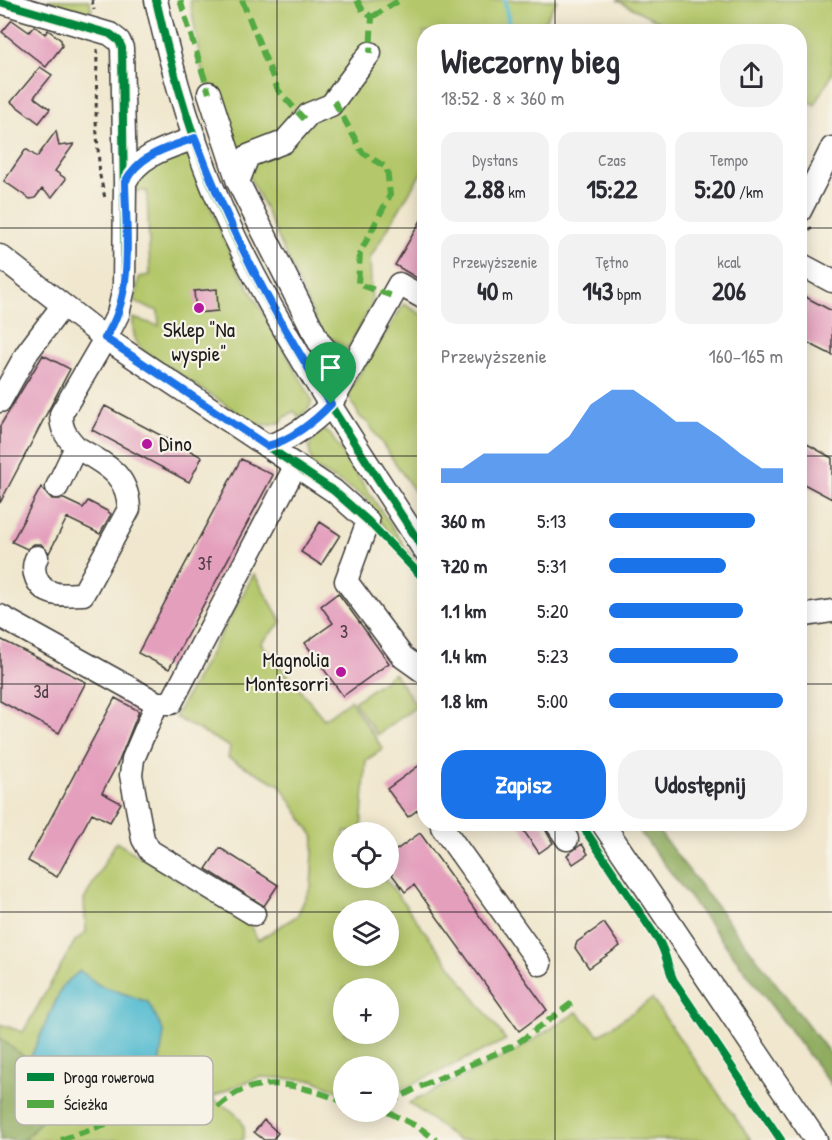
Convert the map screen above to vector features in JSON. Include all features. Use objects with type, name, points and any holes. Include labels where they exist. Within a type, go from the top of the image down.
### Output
[{"type":"street","points":[[156,0],[167,49],[195,138],[221,206],[245,258],[276,315],[417,539]]},
{"type":"street","points":[[0,2],[110,34],[119,40],[122,48],[125,182],[124,288],[118,314],[61,414],[61,427],[66,437],[76,447],[108,466],[116,474],[129,496],[129,509],[83,594],[52,593],[42,586],[34,571],[33,564],[37,556]]},
{"type":"street","points":[[238,182],[248,156],[284,142],[309,114],[332,105],[370,53]]},
{"type":"street","points":[[208,93],[238,182],[319,342],[335,360],[349,370]]},
{"type":"street","points":[[125,182],[140,162],[157,152],[195,138]]},
{"type":"street","points":[[807,197],[832,148]]},
{"type":"street","points":[[0,256],[105,338],[334,491],[368,521],[346,581],[403,657],[417,667]]},
{"type":"street","points":[[807,268],[832,281]]},
{"type":"street","points":[[267,446],[295,432],[331,404],[399,284],[417,294]]},
{"type":"street","points":[[0,402],[27,353],[63,305]]},
{"type":"street","points":[[57,487],[76,447]]},
{"type":"street","points":[[0,616],[157,703],[171,703],[296,465]]},
{"type":"street","points":[[807,615],[832,611]]},
{"type":"street","points":[[157,703],[133,759],[131,775],[142,839],[150,851],[254,914]]},
{"type":"street","points":[[445,831],[540,964]]},
{"type":"street","points":[[608,831],[816,1140]]},
{"type":"path","points":[[92,0],[96,29],[96,121],[100,176],[105,206]]},
{"type":"path","points":[[368,521],[417,572]]},
{"type":"green space","points":[[43,0],[89,0],[92,10],[87,12]]},
{"type":"green space","points":[[190,0],[557,0],[543,24],[417,24],[417,180],[370,258],[372,305],[346,351],[319,328],[202,71]]},
{"type":"green space","points":[[617,0],[832,0],[832,74],[815,105],[807,101],[807,24],[663,24]]},
{"type":"green space","points":[[180,154],[189,158],[192,163],[233,260],[308,392],[312,401],[309,408],[299,417],[294,411],[282,422],[271,425],[255,424],[145,352],[136,341],[133,318],[159,326],[158,311],[135,301],[139,277],[150,275],[147,191],[132,191],[143,169]]},
{"type":"green space","points":[[404,304],[417,312],[417,495],[368,423],[360,417],[347,393]]},
{"type":"green space","points":[[323,430],[330,434],[417,565],[378,519],[367,498],[312,466],[309,447],[318,433]]},
{"type":"green space","points":[[254,574],[282,622],[261,643],[324,719],[350,700],[383,749],[366,760],[362,822],[333,822],[333,888],[392,888],[506,1040],[399,1090],[399,1056],[333,1056],[333,1089],[314,1080],[260,1077],[213,1097],[213,1056],[136,1056],[148,1002],[99,985],[80,971],[63,985],[31,1056],[23,1056],[0,1038],[0,1024],[23,1032],[75,941],[86,932],[84,900],[116,842],[248,922],[258,940],[297,916],[311,886],[314,837],[280,785],[228,758],[230,747],[175,717]]},
{"type":"green space","points":[[394,673],[417,706],[377,735],[354,702]]},
{"type":"green space","points":[[639,831],[658,831],[832,1056],[832,1086]]},
{"type":"green space","points":[[652,999],[751,1140],[458,1140],[409,1103],[514,1052],[577,1012],[599,1035]]},
{"type":"green space","points":[[0,1038],[24,1056],[15,1056],[15,1125],[37,1125],[22,1140],[0,1140]]},
{"type":"green space","points":[[213,1099],[236,1114],[243,1125],[244,1132],[243,1140],[22,1140],[37,1125],[213,1125]]},
{"type":"water","points":[[80,971],[99,985],[148,1002],[164,1033],[160,1056],[31,1056],[63,985]]},
{"type":"building","points":[[12,20],[29,32],[34,26],[45,34],[48,30],[61,40],[62,46],[46,67],[2,32]]},
{"type":"building","points":[[40,67],[52,75],[34,97],[50,109],[39,123],[11,102]]},
{"type":"building","points":[[56,131],[59,146],[74,144],[55,171],[66,179],[52,197],[42,189],[35,198],[30,199],[4,181],[26,149],[37,157]]},
{"type":"building","points":[[417,227],[417,278],[395,265]]},
{"type":"building","points":[[217,289],[218,311],[196,313],[194,291]]},
{"type":"building","points":[[807,298],[832,311],[832,355],[807,342]]},
{"type":"building","points":[[43,355],[70,369],[0,503],[0,426]]},
{"type":"building","name":"Dino","points":[[105,406],[202,457],[189,482],[92,430]]},
{"type":"building","points":[[807,444],[832,458],[832,499],[807,486]]},
{"type":"building","points":[[241,459],[273,475],[169,669],[138,653]]},
{"type":"building","points":[[41,487],[52,499],[64,499],[83,508],[88,501],[111,514],[100,534],[67,518],[49,553],[41,544],[34,544],[27,549],[12,542]]},
{"type":"building","points":[[320,522],[340,535],[321,565],[301,552]]},
{"type":"building","points":[[338,593],[389,663],[343,696],[305,643],[333,623],[321,606]]},
{"type":"building","points":[[0,639],[86,682],[59,733],[0,701]]},
{"type":"building","points":[[115,698],[139,711],[119,761],[102,793],[121,803],[110,822],[92,813],[57,877],[28,861]]},
{"type":"building","points":[[417,767],[417,810],[408,817],[387,789]]},
{"type":"building","points":[[524,831],[546,831],[553,843],[539,853]]},
{"type":"building","points":[[420,833],[547,1010],[519,1031],[414,885],[405,892],[399,884],[399,848]]},
{"type":"building","points":[[582,844],[588,854],[573,864],[567,855]]},
{"type":"building","points":[[220,848],[278,885],[264,906],[206,869]]},
{"type":"building","points":[[604,923],[620,946],[589,968],[575,948],[577,942]]},
{"type":"building","points":[[264,1120],[278,1133],[272,1140],[264,1140],[254,1132]]},
{"type":"waterway","points":[[505,0],[509,24]]},
{"type":"marked path","points":[[180,0],[209,93]]},
{"type":"marked path","points":[[242,0],[278,90],[304,119]]},
{"type":"marked path","points":[[357,0],[363,11],[372,17],[370,53]]},
{"type":"marked path","points":[[372,17],[400,0]]},
{"type":"marked path","points":[[334,101],[363,153],[387,168],[390,195],[360,253],[358,284],[392,296]]},
{"type":"marked path","points":[[399,1097],[515,1045],[572,1003]]},
{"type":"marked path","points":[[213,1109],[238,1092],[264,1085],[278,1084],[304,1088],[333,1098]]},
{"type":"marked path","points":[[399,1118],[420,1128],[436,1140]]},
{"type":"marked path","points":[[61,1140],[105,1125]]},
{"type":"cycle path","points":[[156,0],[192,131],[221,207],[242,252],[316,383],[417,539]]},
{"type":"cycle path","points":[[0,2],[110,34],[119,41],[122,48],[125,281],[118,314],[105,338],[334,491],[368,521],[417,572]]},
{"type":"cycle path","points":[[586,831],[660,943],[674,981],[781,1140]]},
{"type":"place","name":"Sklep \"Na wyspie\"","points":[[199,308]]},
{"type":"place","name":"Dino","points":[[147,444]]},
{"type":"place","name":"Magnolia Montesorri","points":[[341,672]]},
{"type":"route","points":[[195,138],[236,240],[290,339],[331,404],[295,432],[267,446],[105,338],[118,314],[124,288],[125,182],[140,162],[157,152],[195,138]]}]
